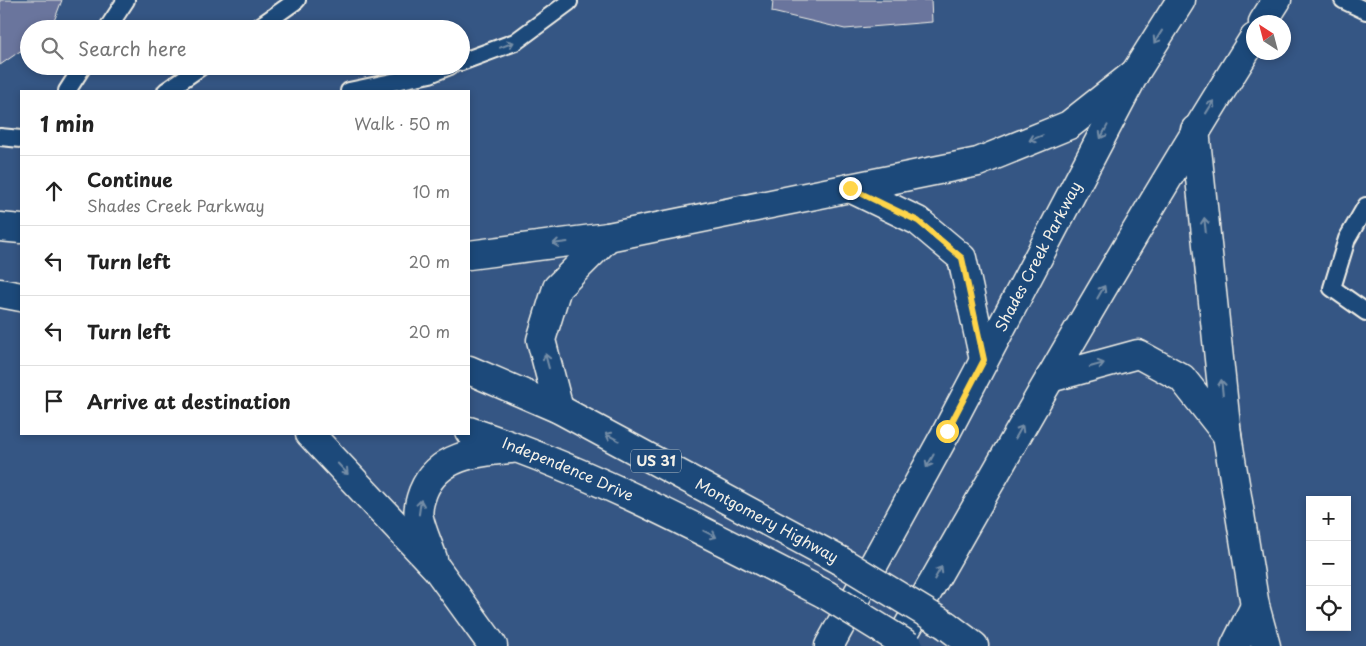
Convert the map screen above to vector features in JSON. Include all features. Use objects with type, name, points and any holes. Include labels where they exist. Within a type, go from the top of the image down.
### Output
[{"type":"main road","name":"Shades Creek Parkway","points":[[829,646],[984,360],[1135,74],[1181,0]]},
{"type":"main road","points":[[1267,15],[1277,0]]},
{"type":"main road","points":[[897,646],[1050,378],[1195,130],[1246,50]]},
{"type":"main road","points":[[470,255],[608,237],[978,162],[1069,125],[1135,74]]},
{"type":"main road","points":[[1195,130],[1227,436],[1255,606],[1266,646]]},
{"type":"main road","points":[[850,188],[918,221],[962,258],[984,360]]},
{"type":"main road","points":[[0,227],[20,229]]},
{"type":"main road","points":[[559,408],[541,340],[557,288],[608,237]]},
{"type":"main road","points":[[0,293],[20,298]]},
{"type":"main road","points":[[1050,378],[1138,354],[1182,378],[1227,436]]},
{"type":"main road","name":"Montgomery Highway","points":[[470,370],[559,408],[839,560],[946,626],[974,646]]},
{"type":"main road","name":"Independence Drive","points":[[470,431],[522,448],[667,512],[825,594],[909,646]]},
{"type":"main road","points":[[311,435],[437,570],[493,646]]},
{"type":"main road","points":[[437,570],[419,519],[420,500],[429,481],[450,461],[459,457],[522,448]]},
{"type":"main road","points":[[1235,646],[1255,606]]},
{"type":"lane","points":[[113,20],[126,0]]},
{"type":"lane","points":[[269,20],[297,0]]},
{"type":"lane","points":[[470,59],[515,42],[569,2],[568,0]]},
{"type":"lane","points":[[1342,0],[1366,11]]},
{"type":"lane","points":[[68,90],[77,75]]},
{"type":"lane","points":[[167,90],[189,75]]},
{"type":"lane","points":[[354,90],[425,75]]},
{"type":"lane","points":[[0,137],[20,139]]},
{"type":"lane","points":[[1366,206],[1347,240],[1332,288],[1366,312]]},
{"type":"building","points":[[0,0],[62,0],[54,20],[20,20],[20,51],[0,65]]},
{"type":"building","points":[[773,0],[931,0],[932,22],[845,29],[772,12]]},
{"type":"route","points":[[850,188],[918,221],[962,258],[984,360],[947,431]]}]
